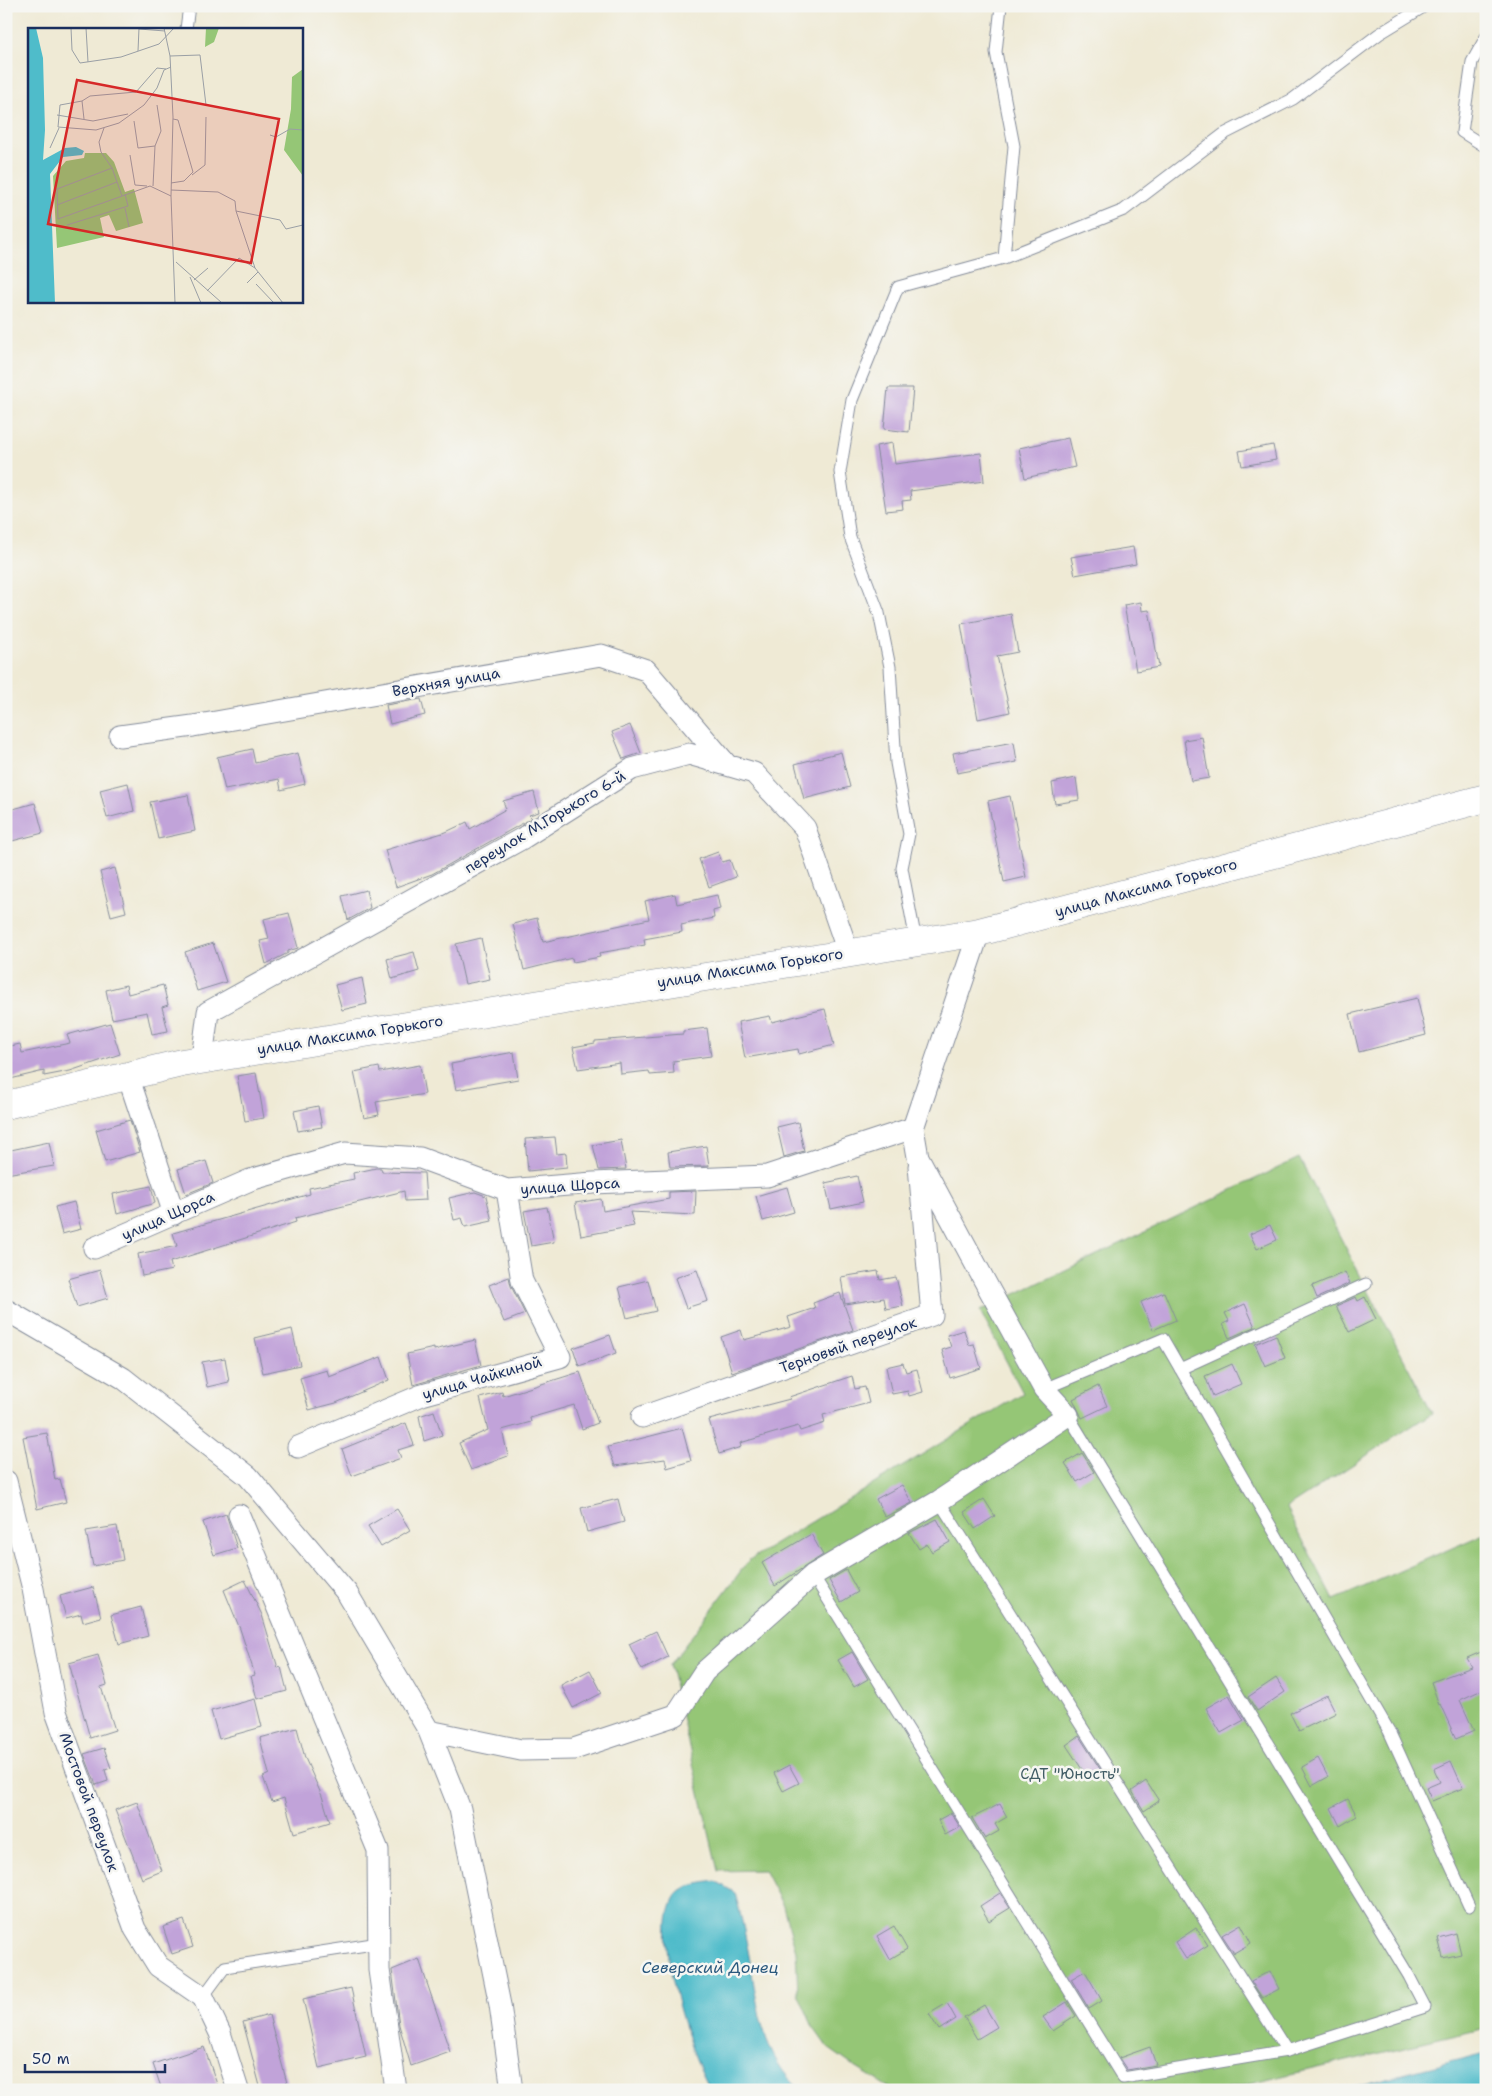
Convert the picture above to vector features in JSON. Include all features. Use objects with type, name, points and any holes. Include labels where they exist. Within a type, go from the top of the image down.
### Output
[{"type":"street","name":"Верхняя улица","points":[[120,736],[193,726],[601,655],[646,670],[727,765]]},
{"type":"street","name":"переулок М.Горького 6-й","points":[[202,1059],[208,1012],[523,838],[632,770],[689,754],[754,772],[805,828],[848,952]]},
{"type":"street","name":"улица Максима Горького","points":[[6,1105],[202,1059],[979,932],[1486,798]]},
{"type":"street","points":[[429,1731],[521,1750],[574,1749],[676,1715],[704,1672],[813,1575],[939,1500],[1068,1415],[1044,1389],[918,1157],[913,1128],[979,932]]},
{"type":"street","points":[[128,1076],[174,1214]]},
{"type":"street","name":"улица Щорса","points":[[94,1248],[250,1180],[345,1152],[420,1158],[507,1190],[593,1183],[767,1176],[913,1128]]},
{"type":"street","name":"Терновый переулок","points":[[642,1417],[932,1315],[918,1157]]},
{"type":"street","name":"улица Чайкиной","points":[[298,1447],[422,1395],[560,1357],[522,1281],[507,1190]]},
{"type":"street","points":[[6,1310],[123,1378],[248,1476],[347,1593],[429,1731],[460,1809],[500,2005],[512,2090]]},
{"type":"street","name":"Мостовой переулок","points":[[6,1481],[33,1589],[56,1712],[135,1929],[158,1966],[203,1997]]},
{"type":"street","points":[[239,1515],[378,1850],[379,1970],[396,2090]]},
{"type":"street","points":[[203,1997],[220,2033],[238,2090]]},
{"type":"lane","points":[[186,28],[189,6]]},
{"type":"lane","points":[[1001,6],[996,52],[1014,146],[1004,258]]},
{"type":"lane","points":[[916,941],[902,868],[909,834],[896,763],[890,667],[879,613],[850,537],[840,472],[852,400],[898,287],[1004,258],[1124,210],[1224,134],[1293,99],[1379,34],[1425,6]]},
{"type":"lane","points":[[1486,36],[1472,62],[1462,132],[1486,147]]},
{"type":"lane","points":[[1180,1369],[1366,1284]]},
{"type":"lane","points":[[1044,1389],[1163,1339],[1389,1730],[1469,1906]]},
{"type":"lane","points":[[813,1575],[1123,2078],[1287,2051],[1425,2007],[1410,1976],[1068,1415]]},
{"type":"lane","points":[[939,1500],[1287,2051]]},
{"type":"lane","points":[[203,1997],[225,1967],[379,1943]]},
{"type":"green space","name":"СДТ \"Юность\"","points":[[1299,1158],[1432,1413],[1286,1508],[1334,1600],[1486,1533],[1486,2028],[1224,2090],[893,2090],[828,2048],[813,2027],[798,1993],[796,1951],[783,1906],[764,1870],[718,1871],[670,1665],[749,1560],[1023,1393],[980,1311]]},
{"type":"water","name":"Северский Донец","points":[[716,1881],[735,1893],[764,2031],[778,2063],[801,2090],[711,2090],[692,2050],[675,1992],[670,1963],[667,1935],[670,1911],[680,1891],[695,1884]]},
{"type":"water","points":[[1486,2053],[1486,2090],[1340,2090]]},
{"type":"building","points":[[888,388],[913,388],[909,432],[884,429]]},
{"type":"building","points":[[1068,438],[1075,467],[1025,478],[1019,448]]},
{"type":"building","points":[[892,443],[895,464],[981,453],[984,481],[910,491],[911,500],[902,501],[903,509],[886,511],[876,446]]},
{"type":"building","points":[[1273,445],[1276,460],[1242,466],[1239,451]]},
{"type":"building","points":[[1133,547],[1136,564],[1075,575],[1071,557]]},
{"type":"building","points":[[1141,602],[1142,611],[1149,610],[1159,667],[1136,671],[1124,605]]},
{"type":"building","points":[[1011,614],[1018,652],[997,656],[1010,712],[978,719],[961,624]]},
{"type":"building","points":[[421,699],[425,715],[390,724],[386,705]]},
{"type":"building","points":[[630,725],[641,753],[623,759],[612,732]]},
{"type":"building","points":[[1202,737],[1209,778],[1191,781],[1184,740]]},
{"type":"building","points":[[1014,742],[1017,762],[957,773],[953,753]]},
{"type":"building","points":[[252,749],[255,763],[298,753],[305,784],[281,790],[279,779],[225,790],[217,757]]},
{"type":"building","points":[[841,752],[850,787],[804,799],[795,764]]},
{"type":"building","points":[[1076,778],[1079,800],[1055,804],[1052,783]]},
{"type":"building","points":[[128,783],[134,811],[107,818],[100,790]]},
{"type":"building","points":[[534,792],[539,812],[529,815],[532,818],[432,874],[396,887],[385,850],[446,832],[467,822],[470,829],[506,809],[503,801]]},
{"type":"building","points":[[188,795],[195,831],[158,839],[150,802]]},
{"type":"building","points":[[1010,796],[1026,877],[1004,882],[988,801]]},
{"type":"building","points":[[35,803],[43,833],[12,841],[6,811]]},
{"type":"building","points":[[718,852],[722,862],[730,860],[736,877],[709,887],[699,859]]},
{"type":"building","points":[[115,868],[126,912],[111,916],[100,872]]},
{"type":"building","points":[[366,890],[370,908],[348,920],[342,896]]},
{"type":"building","points":[[675,894],[677,904],[717,895],[720,909],[713,911],[714,918],[681,925],[682,932],[644,939],[645,945],[599,953],[600,957],[573,962],[572,958],[524,970],[513,924],[537,918],[543,942],[649,919],[645,901]]},
{"type":"building","points":[[289,913],[298,948],[288,951],[288,953],[266,964],[260,941],[269,939],[264,919]]},
{"type":"building","points":[[481,938],[490,979],[465,984],[456,944]]},
{"type":"building","points":[[213,943],[226,982],[197,991],[185,952]]},
{"type":"building","points":[[414,952],[419,971],[392,979],[387,959]]},
{"type":"building","points":[[362,978],[367,1004],[342,1010],[335,985]]},
{"type":"building","points":[[126,985],[128,994],[163,985],[168,1005],[162,1007],[168,1031],[152,1034],[147,1012],[112,1019],[106,990]]},
{"type":"building","points":[[1417,998],[1426,1035],[1359,1052],[1350,1014]]},
{"type":"building","points":[[825,1009],[834,1045],[799,1054],[798,1049],[745,1058],[738,1022],[770,1016],[772,1022]]},
{"type":"building","points":[[110,1023],[120,1054],[70,1071],[44,1076],[44,1071],[6,1080],[6,1047],[20,1044],[22,1053],[70,1043],[67,1035]]},
{"type":"building","points":[[707,1028],[711,1056],[673,1061],[674,1073],[650,1075],[649,1071],[621,1074],[620,1063],[578,1069],[573,1047],[595,1043],[595,1041],[683,1034],[683,1031]]},
{"type":"building","points":[[514,1052],[518,1079],[456,1090],[451,1064]]},
{"type":"building","points":[[420,1065],[425,1094],[376,1102],[379,1115],[364,1118],[354,1072],[379,1067],[380,1072]]},
{"type":"building","points":[[256,1073],[264,1118],[245,1121],[237,1076]]},
{"type":"building","points":[[318,1106],[322,1127],[298,1131],[294,1111]]},
{"type":"building","points":[[130,1120],[140,1152],[105,1162],[96,1130]]},
{"type":"building","points":[[798,1122],[804,1151],[784,1157],[777,1127]]},
{"type":"building","points":[[555,1137],[557,1154],[566,1153],[567,1167],[528,1171],[525,1139]]},
{"type":"building","points":[[621,1140],[626,1169],[599,1170],[593,1145]]},
{"type":"building","points":[[49,1142],[54,1166],[6,1174],[6,1151]]},
{"type":"building","points":[[706,1146],[709,1166],[670,1167],[668,1152]]},
{"type":"building","points":[[206,1161],[213,1183],[186,1194],[178,1169]]},
{"type":"building","points":[[381,1168],[382,1172],[424,1173],[426,1200],[405,1201],[404,1191],[295,1218],[296,1222],[170,1262],[172,1270],[142,1276],[138,1254],[177,1246],[173,1233],[310,1194],[309,1188],[354,1179],[353,1173]]},
{"type":"building","points":[[857,1176],[863,1202],[831,1209],[825,1183]]},
{"type":"building","points":[[151,1186],[155,1203],[117,1214],[113,1194]]},
{"type":"building","points":[[787,1187],[794,1212],[763,1221],[756,1196]]},
{"type":"building","points":[[696,1191],[695,1215],[630,1212],[634,1226],[581,1236],[575,1203],[601,1199],[603,1211],[669,1199],[669,1192]]},
{"type":"building","points":[[475,1192],[486,1196],[492,1221],[465,1227],[462,1218],[454,1220],[449,1198]]},
{"type":"building","points":[[74,1202],[81,1229],[62,1234],[55,1207]]},
{"type":"building","points":[[547,1207],[554,1242],[531,1246],[524,1211]]},
{"type":"building","points":[[1270,1225],[1277,1240],[1257,1249],[1250,1234]]},
{"type":"building","points":[[100,1270],[108,1298],[77,1307],[68,1279]]},
{"type":"building","points":[[697,1270],[708,1301],[686,1308],[675,1278]]},
{"type":"building","points":[[878,1271],[880,1280],[896,1277],[903,1306],[886,1309],[884,1298],[845,1304],[841,1277]]},
{"type":"building","points":[[1345,1272],[1350,1283],[1317,1298],[1312,1286]]},
{"type":"building","points":[[509,1277],[511,1286],[525,1314],[504,1322],[489,1285]]},
{"type":"building","points":[[648,1280],[656,1311],[627,1318],[619,1287]]},
{"type":"building","points":[[1164,1292],[1176,1320],[1153,1330],[1141,1302]]},
{"type":"building","points":[[840,1293],[853,1330],[732,1372],[721,1337],[741,1330],[744,1340],[791,1327],[788,1317],[815,1308],[813,1303]]},
{"type":"building","points":[[1356,1297],[1358,1301],[1365,1297],[1376,1319],[1349,1332],[1336,1306]]},
{"type":"building","points":[[1245,1304],[1255,1327],[1229,1338],[1223,1324],[1229,1321],[1225,1313]]},
{"type":"building","points":[[292,1329],[300,1365],[263,1373],[255,1338]]},
{"type":"building","points":[[964,1330],[969,1345],[974,1344],[981,1368],[950,1378],[942,1350],[951,1347],[947,1335]]},
{"type":"building","points":[[610,1335],[616,1353],[579,1366],[573,1348]]},
{"type":"building","points":[[1276,1335],[1285,1358],[1265,1366],[1255,1344]]},
{"type":"building","points":[[475,1340],[481,1365],[413,1385],[407,1354],[434,1348],[434,1350]]},
{"type":"building","points":[[381,1357],[389,1380],[336,1403],[309,1410],[300,1378],[327,1370],[329,1377]]},
{"type":"building","points":[[225,1358],[229,1382],[207,1387],[202,1362]]},
{"type":"building","points":[[903,1363],[906,1372],[917,1369],[923,1392],[909,1396],[908,1391],[892,1394],[886,1367]]},
{"type":"building","points":[[1232,1364],[1241,1384],[1213,1396],[1205,1376]]},
{"type":"building","points":[[580,1372],[598,1423],[582,1429],[574,1405],[530,1418],[531,1422],[502,1430],[508,1456],[471,1470],[459,1443],[488,1430],[480,1398],[502,1392],[503,1396]]},
{"type":"building","points":[[852,1376],[855,1389],[865,1387],[869,1403],[823,1415],[825,1423],[800,1431],[798,1426],[740,1443],[741,1447],[719,1454],[709,1420],[790,1399],[789,1397]]},
{"type":"building","points":[[1098,1386],[1107,1406],[1082,1418],[1073,1399]]},
{"type":"building","points":[[434,1411],[442,1435],[424,1441],[419,1416]]},
{"type":"building","points":[[406,1423],[414,1445],[398,1450],[401,1458],[352,1476],[342,1449]]},
{"type":"building","points":[[682,1428],[691,1461],[667,1468],[665,1459],[615,1466],[608,1447]]},
{"type":"building","points":[[47,1433],[55,1480],[60,1479],[66,1502],[37,1509],[23,1437]]},
{"type":"building","points":[[1082,1453],[1094,1472],[1077,1482],[1065,1463]]},
{"type":"building","points":[[902,1485],[912,1503],[885,1517],[876,1499]]},
{"type":"building","points":[[618,1499],[624,1522],[587,1532],[581,1508]]},
{"type":"building","points":[[984,1499],[995,1516],[975,1529],[964,1512]]},
{"type":"building","points":[[397,1509],[410,1530],[381,1547],[368,1526]]},
{"type":"building","points":[[226,1514],[237,1548],[214,1555],[203,1522]]},
{"type":"building","points":[[937,1519],[950,1542],[932,1552],[927,1544],[919,1549],[909,1533]]},
{"type":"building","points":[[117,1526],[123,1560],[93,1566],[86,1531]]},
{"type":"building","points":[[811,1534],[823,1555],[775,1586],[762,1563]]},
{"type":"building","points":[[846,1570],[858,1592],[841,1602],[829,1580]]},
{"type":"building","points":[[245,1580],[262,1615],[278,1668],[281,1667],[287,1691],[257,1699],[251,1676],[255,1675],[240,1629],[224,1590]]},
{"type":"building","points":[[93,1587],[101,1617],[83,1622],[81,1614],[66,1618],[60,1596]]},
{"type":"building","points":[[141,1607],[148,1636],[119,1644],[111,1615]]},
{"type":"building","points":[[656,1631],[668,1657],[642,1670],[629,1644]]},
{"type":"building","points":[[852,1652],[868,1679],[854,1687],[838,1660]]},
{"type":"building","points":[[1481,1652],[1486,1662],[1486,1699],[1482,1690],[1460,1700],[1474,1731],[1456,1739],[1439,1705],[1431,1682],[1472,1667],[1467,1658]]},
{"type":"building","points":[[98,1655],[107,1685],[101,1687],[115,1730],[90,1738],[69,1663]]},
{"type":"building","points":[[590,1670],[602,1693],[573,1708],[561,1685]]},
{"type":"building","points":[[1276,1678],[1285,1692],[1257,1711],[1248,1697]]},
{"type":"building","points":[[1229,1695],[1244,1720],[1221,1733],[1206,1708]]},
{"type":"building","points":[[1327,1695],[1336,1713],[1299,1731],[1290,1713]]},
{"type":"building","points":[[255,1699],[262,1727],[219,1739],[211,1711]]},
{"type":"building","points":[[297,1728],[305,1758],[322,1796],[330,1822],[294,1833],[284,1798],[272,1802],[263,1777],[269,1774],[260,1738]]},
{"type":"building","points":[[1079,1736],[1102,1772],[1089,1780],[1066,1745]]},
{"type":"building","points":[[104,1748],[111,1768],[105,1770],[108,1781],[96,1785],[84,1754]]},
{"type":"building","points":[[1318,1758],[1328,1777],[1312,1786],[1302,1767]]},
{"type":"building","points":[[1451,1761],[1463,1788],[1432,1801],[1426,1788],[1440,1782],[1434,1769]]},
{"type":"building","points":[[789,1765],[799,1783],[783,1791],[774,1773]]},
{"type":"building","points":[[1146,1781],[1159,1801],[1144,1811],[1132,1791]]},
{"type":"building","points":[[1348,1799],[1357,1816],[1340,1826],[1331,1808]]},
{"type":"building","points":[[137,1802],[162,1871],[142,1879],[115,1810]]},
{"type":"building","points":[[1000,1804],[1007,1817],[995,1824],[999,1831],[985,1839],[972,1818]]},
{"type":"building","points":[[951,1813],[960,1827],[945,1835],[938,1820]]},
{"type":"building","points":[[1000,1893],[1010,1908],[989,1921],[980,1906]]},
{"type":"building","points":[[184,1920],[193,1947],[172,1954],[163,1927]]},
{"type":"building","points":[[1241,1924],[1251,1943],[1234,1953],[1222,1935]]},
{"type":"building","points":[[894,1926],[907,1949],[890,1959],[877,1936]]},
{"type":"building","points":[[1196,1928],[1208,1945],[1186,1959],[1175,1942]]},
{"type":"building","points":[[1456,1933],[1461,1954],[1443,1958],[1438,1938]]},
{"type":"building","points":[[419,1959],[450,2052],[411,2066],[399,2025],[392,1970]]},
{"type":"building","points":[[1085,1971],[1102,2001],[1089,2009],[1071,1979]]},
{"type":"building","points":[[1270,1971],[1279,1989],[1262,1998],[1251,1981]]},
{"type":"building","points":[[351,1988],[366,2057],[319,2068],[303,1999]]},
{"type":"building","points":[[1067,2002],[1076,2016],[1053,2031],[1043,2017]]},
{"type":"building","points":[[947,2003],[956,2019],[939,2030],[929,2014]]},
{"type":"building","points":[[984,2005],[997,2027],[977,2039],[964,2017]]},
{"type":"building","points":[[269,2015],[288,2087],[261,2090],[243,2022]]},
{"type":"building","points":[[204,2047],[219,2090],[162,2090],[153,2064]]},
{"type":"building","points":[[1150,2047],[1156,2065],[1127,2070],[1119,2058]]}]
